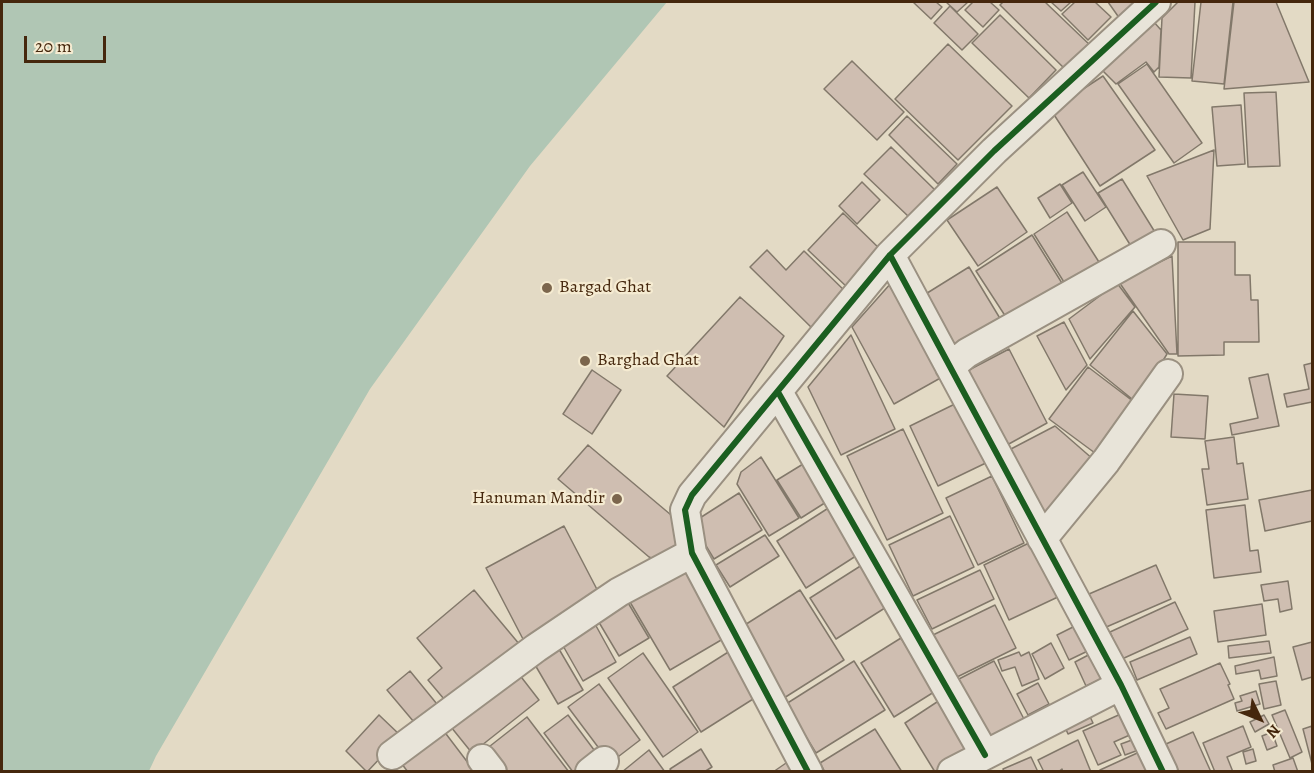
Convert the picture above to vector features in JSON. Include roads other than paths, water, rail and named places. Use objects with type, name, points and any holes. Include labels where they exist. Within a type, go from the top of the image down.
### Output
[{"type":"street","points":[[808,771],[692,553],[685,510],[692,495],[890,255],[994,151],[1156,2]]},
{"type":"street","points":[[950,367],[966,353],[1161,244]]},
{"type":"street","points":[[890,255],[1120,685],[1163,771]]},
{"type":"street","points":[[1042,538],[1106,461],[1168,374]]},
{"type":"street","points":[[778,392],[985,755]]},
{"type":"street","points":[[392,755],[536,648],[619,592],[692,553]]},
{"type":"street","points":[[952,771],[1120,685]]},
{"type":"place","name":"Bargad Ghat","points":[[547,288]]},
{"type":"place","name":"Barghad Ghat","points":[[585,361]]},
{"type":"place","name":"Hanuman Mandir","points":[[617,499]]}]
